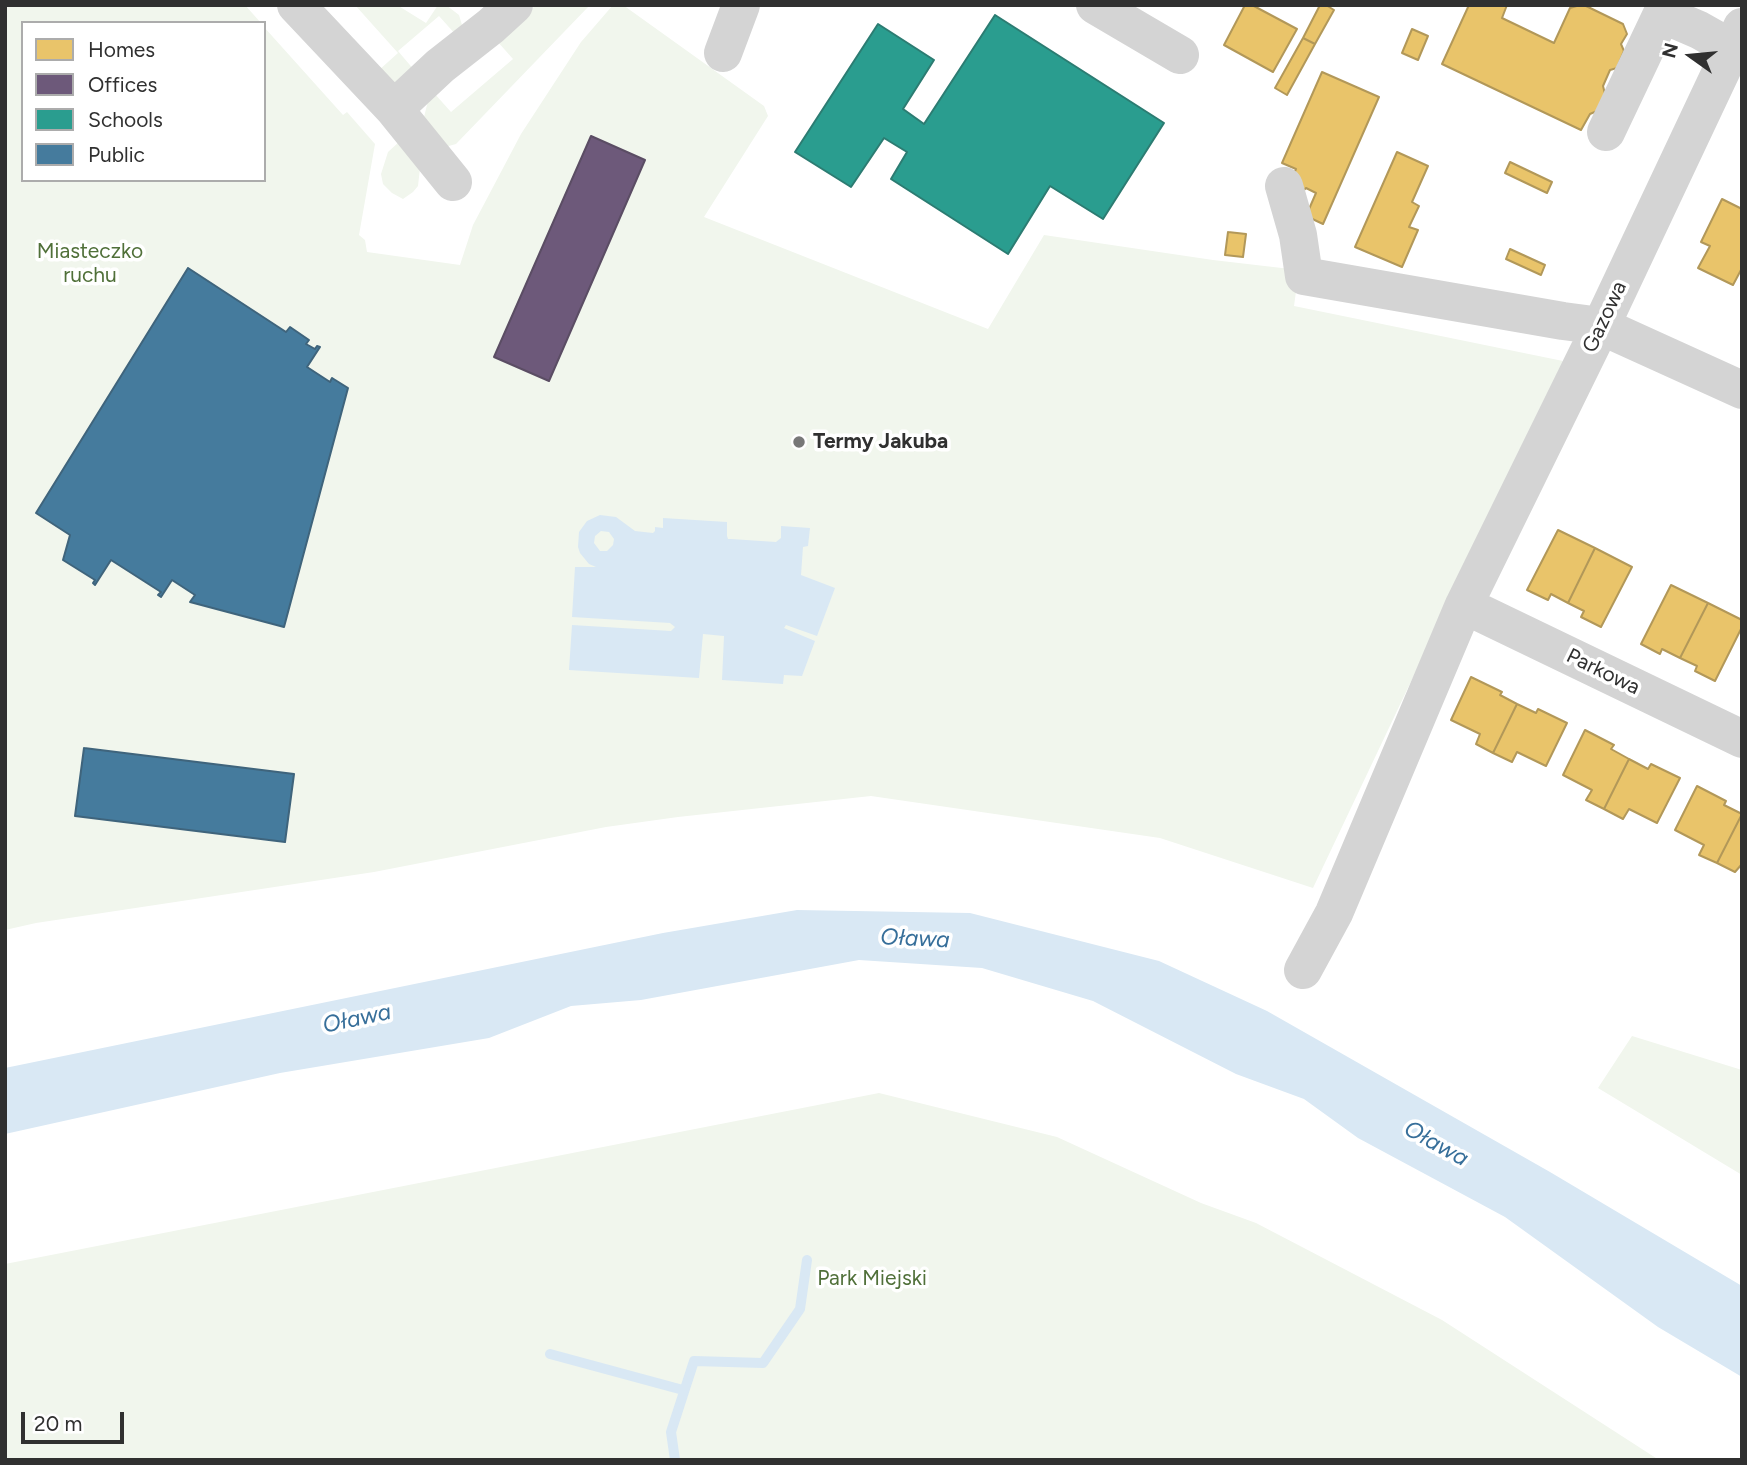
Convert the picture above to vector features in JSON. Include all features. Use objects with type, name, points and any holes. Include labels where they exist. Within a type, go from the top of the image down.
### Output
[{"type":"street","points":[[296,5],[394,108],[453,182]]},
{"type":"street","points":[[723,52],[741,5]]},
{"type":"street","points":[[1096,5],[1180,55]]},
{"type":"street","points":[[1606,132],[1652,10],[1699,30],[1736,37]]},
{"type":"street","points":[[394,108],[440,66],[491,12]]},
{"type":"street","name":"Gazowa","points":[[1303,970],[1334,913],[1464,605],[1601,326],[1736,37]]},
{"type":"street","points":[[1284,186],[1298,235],[1304,276],[1601,326],[1742,390]]},
{"type":"street","name":"Parkowa","points":[[1464,605],[1742,739]]},
{"type":"green space","name":"Termy Jakuba","points":[[5,5],[245,5],[259,21],[21,21],[21,182],[266,182],[266,29],[343,115],[347,112],[375,144],[359,235],[365,240],[367,252],[460,265],[473,225],[521,134],[581,42],[613,5],[623,5],[764,106],[768,116],[704,217],[988,329],[1044,235],[1299,270],[1294,306],[1563,361],[1313,888],[1160,838],[871,796],[606,827],[374,872],[36,923],[5,930]]},
{"type":"green space","points":[[355,5],[397,5],[426,23],[438,5],[446,5],[459,15],[462,25],[456,35],[439,16],[398,51],[415,71],[395,83],[378,71],[398,53]]},
{"type":"green space","points":[[536,5],[590,5],[456,144],[445,147],[424,117],[428,101],[434,93],[451,112],[513,59],[497,41]]},
{"type":"green space","points":[[400,141],[420,168],[418,186],[403,199],[383,184],[381,174],[388,152]]},
{"type":"green space","points":[[1632,1036],[1742,1070],[1742,1175],[1598,1088]]},
{"type":"green space","name":"Park Miejski","points":[[879,1093],[1057,1137],[1201,1203],[1256,1223],[1442,1320],[1659,1460],[5,1460],[5,1264]]},
{"type":"water","points":[[600,515],[616,517],[635,531],[653,533],[655,527],[663,528],[663,518],[727,522],[728,539],[776,542],[781,538],[781,526],[810,528],[808,546],[803,547],[801,575],[835,588],[817,636],[786,625],[784,628],[815,641],[802,676],[784,675],[783,684],[722,680],[724,636],[703,634],[699,678],[569,670],[572,625],[671,631],[675,627],[670,623],[572,617],[575,567],[596,567],[589,564],[578,547],[579,532],[587,521]],"holes":[[[601,531],[609,532],[614,539],[613,545],[607,551],[600,551],[594,543],[595,536]]]},
{"type":"water","name":"Oława","points":[[797,910],[970,913],[1159,961],[1267,1011],[1550,1172],[1742,1286],[1742,1377],[1658,1327],[1505,1217],[1358,1138],[1304,1099],[1236,1074],[1093,1001],[982,968],[859,960],[641,1000],[571,1006],[489,1038],[280,1073],[5,1134],[5,1068],[663,933]]},
{"type":"building: Homes","points":[[1245,5],[1252,5],[1297,29],[1273,72],[1224,45]]},
{"type":"building: Homes","points":[[1320,5],[1334,10],[1315,44],[1303,38]]},
{"type":"building: Homes","points":[[1469,5],[1507,5],[1502,18],[1554,43],[1570,8],[1580,5],[1623,24],[1627,34],[1621,44],[1624,51],[1617,68],[1610,70],[1603,86],[1605,94],[1597,111],[1590,114],[1581,130],[1442,64]]},
{"type":"building: Homes","points":[[1412,29],[1428,36],[1418,60],[1402,53]]},
{"type":"building: Homes","points":[[1303,38],[1315,44],[1287,95],[1275,88]]},
{"type":"building: Homes","points":[[1322,72],[1379,97],[1323,224],[1306,216],[1316,193],[1290,183],[1296,169],[1282,163]]},
{"type":"building: Homes","points":[[1397,152],[1428,166],[1412,202],[1419,206],[1409,227],[1418,230],[1402,267],[1355,247]]},
{"type":"building: Homes","points":[[1510,162],[1552,182],[1547,193],[1505,173]]},
{"type":"building: Homes","points":[[1722,199],[1742,209],[1742,268],[1733,285],[1698,268],[1710,246],[1701,242]]},
{"type":"building: Homes","points":[[1228,232],[1246,234],[1243,257],[1225,255]]},
{"type":"building: Homes","points":[[1510,249],[1545,265],[1541,275],[1506,259]]},
{"type":"building: Homes","points":[[1558,530],[1595,548],[1568,603],[1551,594],[1548,600],[1527,590]]},
{"type":"building: Homes","points":[[1595,548],[1632,567],[1601,627],[1581,617],[1584,611],[1568,603]]},
{"type":"building: Homes","points":[[1671,585],[1708,603],[1680,658],[1662,649],[1660,654],[1641,644]]},
{"type":"building: Homes","points":[[1708,603],[1742,620],[1742,627],[1715,681],[1695,671],[1697,666],[1680,658]]},
{"type":"building: Homes","points":[[1471,677],[1502,692],[1500,695],[1517,704],[1493,753],[1476,744],[1480,734],[1451,720]]},
{"type":"building: Homes","points":[[1517,704],[1536,713],[1538,709],[1567,723],[1546,766],[1517,752],[1512,762],[1493,753]]},
{"type":"building: Homes","points":[[1585,730],[1614,745],[1611,749],[1629,759],[1604,809],[1586,800],[1592,790],[1563,775]]},
{"type":"building: Homes","points":[[1629,759],[1648,769],[1651,764],[1680,778],[1657,823],[1629,809],[1623,819],[1604,809]]},
{"type":"building: Homes","points":[[1697,786],[1726,801],[1724,805],[1742,814],[1717,863],[1699,855],[1704,845],[1675,830]]},
{"type":"building: Homes","points":[[1742,814],[1742,864],[1735,872],[1717,863]]},
{"type":"building: Offices","points":[[591,136],[645,160],[549,381],[494,357]]},
{"type":"building: Schools","points":[[995,15],[1164,123],[1103,219],[1050,186],[1008,254],[891,179],[907,152],[884,138],[851,187],[795,152],[878,24],[934,60],[903,109],[924,124]]},
{"type":"building: Public","points":[[188,268],[286,332],[290,327],[309,340],[306,344],[315,349],[320,347],[307,367],[330,382],[332,378],[348,388],[284,627],[190,602],[195,595],[172,580],[161,597],[158,595],[161,592],[111,560],[95,585],[95,580],[63,560],[70,535],[36,513]]},
{"type":"building: Public","points":[[84,748],[294,774],[285,842],[75,816]]},
{"type":"waterway","points":[[675,1460],[671,1432],[694,1361],[763,1363],[800,1309],[807,1260]]},
{"type":"waterway","points":[[550,1354],[683,1390]]},
{"type":"place","name":"Termy Jakuba","points":[[799,442]]},
{"type":"park label","name":"Miasteczko ruchu","points":[[90,264]]}]
